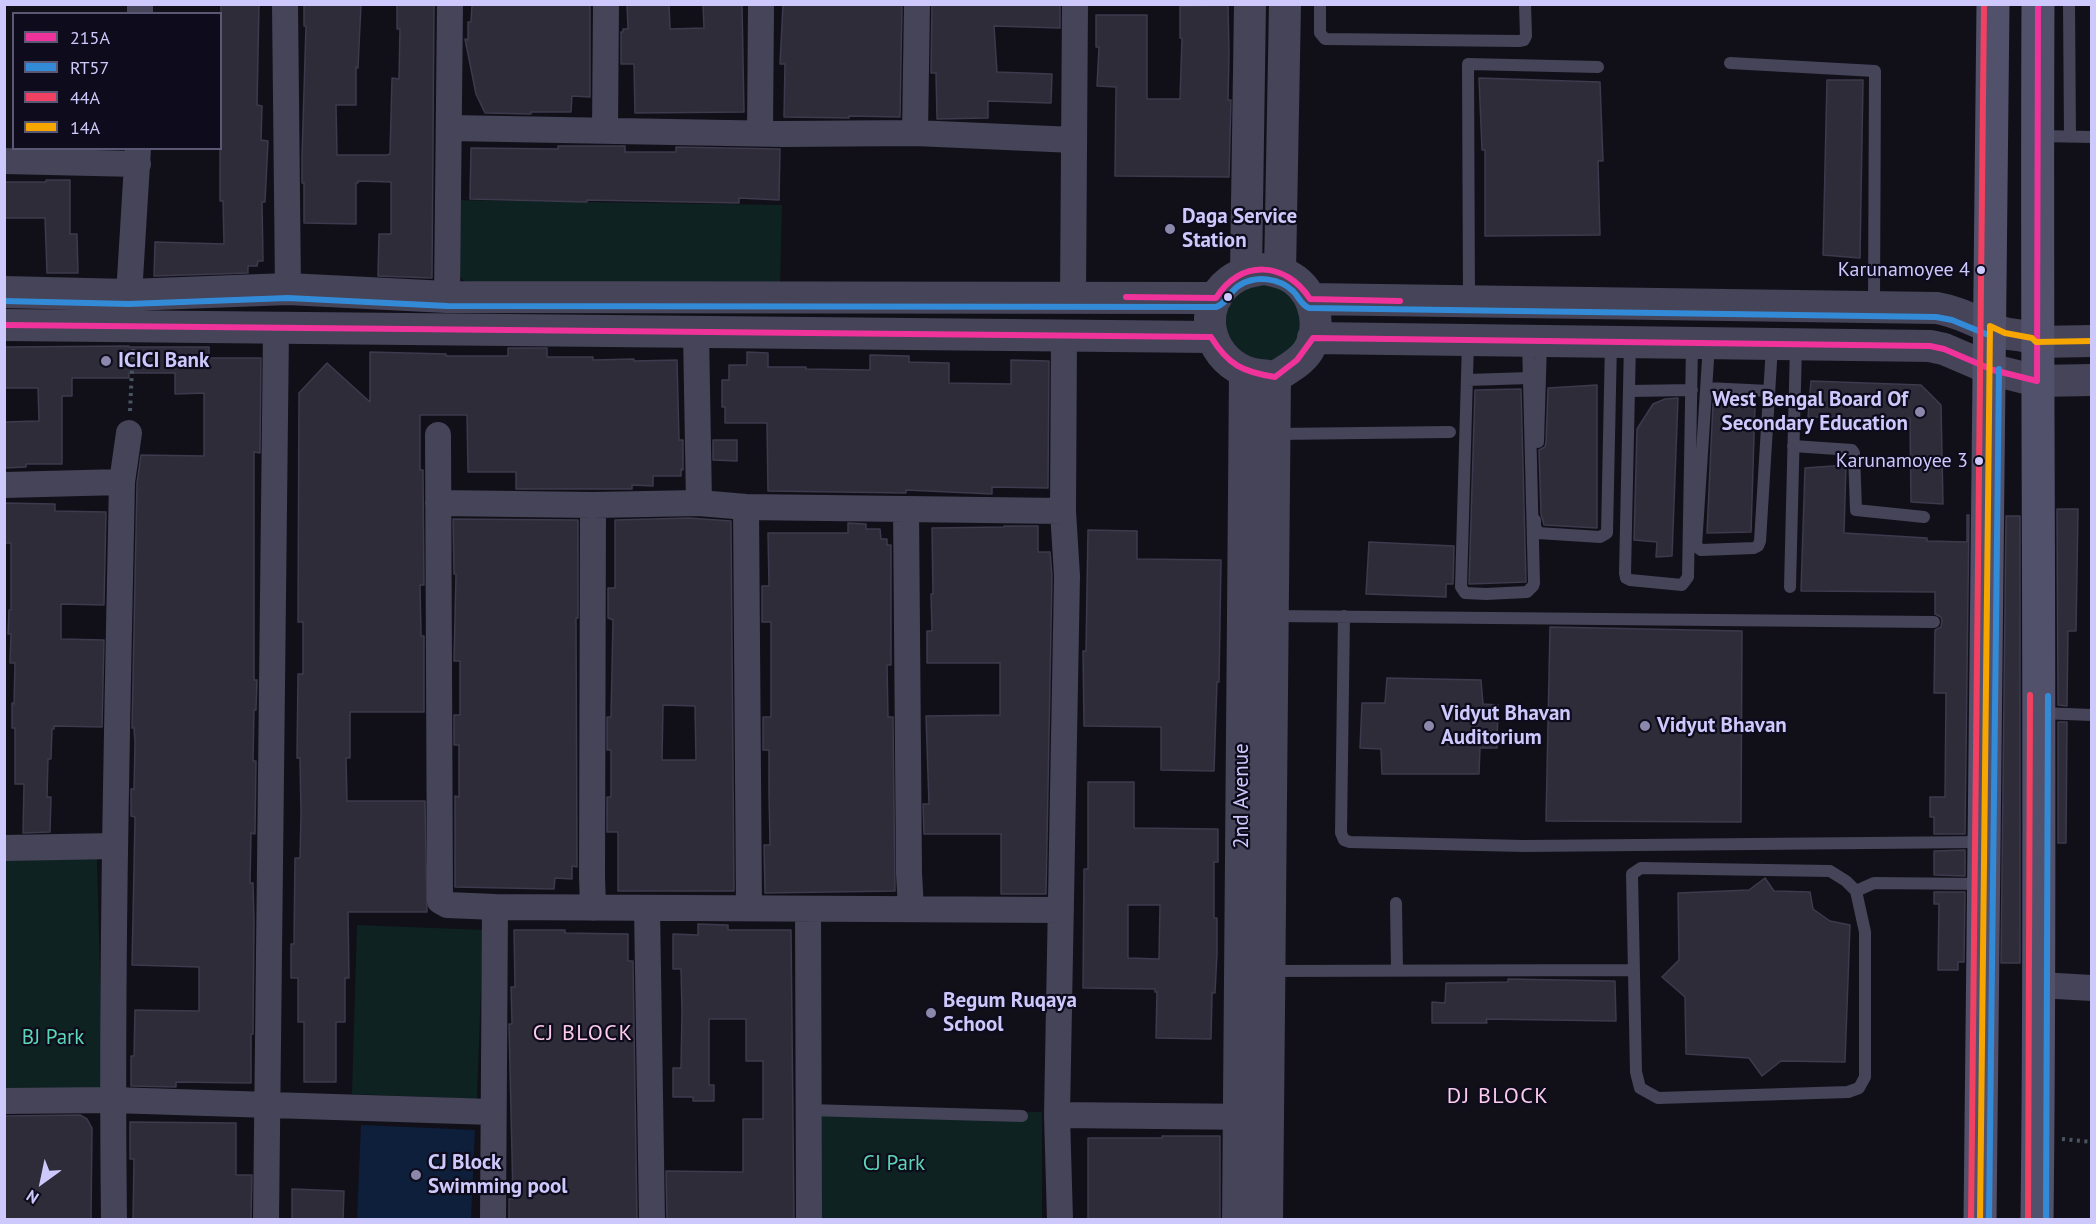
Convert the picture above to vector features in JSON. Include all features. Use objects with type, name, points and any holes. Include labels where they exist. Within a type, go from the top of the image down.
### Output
[{"type":"main road","points":[[1980,1220],[1993,4]]},
{"type":"main road","points":[[2037,1220],[2039,985],[2036,342],[2038,4]]},
{"type":"street","points":[[285,4],[288,289]]},
{"type":"street","points":[[447,297],[450,4]]},
{"type":"street","points":[[605,130],[606,4]]},
{"type":"street","points":[[760,133],[761,4]]},
{"type":"street","points":[[915,133],[917,4]]},
{"type":"street","points":[[1073,297],[1075,4]]},
{"type":"street","points":[[1246,272],[1250,4]]},
{"type":"street","points":[[1280,272],[1285,4]]},
{"type":"street","points":[[450,128],[915,133],[1074,140]]},
{"type":"street","points":[[4,160],[138,156],[129,295]]},
{"type":"street","points":[[1265,269],[1280,272],[1296,281],[1310,299],[1315,312],[1313,338],[1308,351],[1295,364],[1260,374],[1229,363],[1211,337],[1211,313],[1216,298],[1230,280],[1246,272],[1265,269]]},
{"type":"street","points":[[1211,337],[19,326],[18,292],[129,295],[288,289],[447,297],[1216,298]]},
{"type":"street","points":[[350,329],[351,292]]},
{"type":"street","points":[[1310,299],[1937,308],[1955,311],[2005,333],[2032,338],[2036,342],[2091,341]]},
{"type":"street","points":[[266,1220],[276,329]]},
{"type":"street","points":[[696,332],[699,503]]},
{"type":"street","points":[[1060,1220],[1057,1115],[1067,576],[1062,511],[1064,337]]},
{"type":"street","points":[[1313,338],[1930,346],[1944,349],[1990,369],[2037,381],[2091,380]]},
{"type":"street","name":"2nd Avenue","points":[[1238,1220],[1254,1117],[1269,971],[1275,434],[1260,374]]},
{"type":"street","name":"2nd Avenue","points":[[1260,374],[1254,1117],[1267,1220]]},
{"type":"street","points":[[114,1220],[112,1100],[115,846],[122,482],[129,433]]},
{"type":"street","points":[[438,435],[438,894],[440,902],[447,905],[495,907],[1061,910]]},
{"type":"street","points":[[4,485],[122,482]]},
{"type":"street","points":[[438,503],[593,505],[699,503],[746,507],[1062,511]]},
{"type":"street","points":[[593,505],[593,908]]},
{"type":"street","points":[[746,507],[749,908]]},
{"type":"street","points":[[906,509],[911,909]]},
{"type":"street","points":[[4,848],[115,846]]},
{"type":"street","points":[[493,1220],[495,907]]},
{"type":"street","points":[[647,908],[652,1220]]},
{"type":"street","points":[[808,909],[809,1220]]},
{"type":"street","points":[[2039,985],[2091,988]]},
{"type":"street","points":[[4,1101],[112,1100],[493,1112]]},
{"type":"street","points":[[1057,1115],[1254,1117]]},
{"type":"lane","points":[[1320,4],[1320,33],[1325,39],[1519,41],[1524,40],[1526,36],[1525,4]]},
{"type":"lane","points":[[2069,4],[2070,137]]},
{"type":"lane","points":[[1730,63],[1875,70],[1874,307]]},
{"type":"lane","points":[[1469,302],[1468,64],[1598,68]]},
{"type":"lane","points":[[2037,136],[2091,137]]},
{"type":"lane","points":[[1468,340],[1461,586],[1465,592],[1486,594],[1527,592],[1534,582],[1529,378],[1535,341]]},
{"type":"lane","points":[[1535,341],[1536,530],[1538,533],[1600,537],[1605,536],[1608,528],[1621,342]]},
{"type":"lane","points":[[1621,342],[1629,391],[1626,578],[1682,585],[1688,577],[1692,390],[1700,344]]},
{"type":"lane","points":[[1700,344],[1707,388],[1696,546],[1701,550],[1758,546],[1769,391],[1784,345]]},
{"type":"lane","points":[[1784,345],[1793,446],[1790,587]]},
{"type":"lane","points":[[1467,380],[1529,378]]},
{"type":"lane","points":[[1707,388],[1769,391]]},
{"type":"lane","points":[[1629,391],[1692,390]]},
{"type":"lane","points":[[1275,434],[1450,432]]},
{"type":"lane","points":[[1793,446],[1852,450],[1856,510],[1924,518]]},
{"type":"lane","points":[[1273,615],[1934,621]]},
{"type":"lane","points":[[1344,616],[1341,833],[1344,840],[1524,846],[1984,842]]},
{"type":"lane","points":[[2039,713],[2091,715]]},
{"type":"lane","points":[[1641,868],[1830,871],[1846,881],[1856,891],[1865,932],[1865,1077],[1859,1088],[1848,1092],[1658,1098],[1640,1088],[1636,1072],[1632,874],[1641,868]]},
{"type":"lane","points":[[1856,891],[1874,883],[1984,884]]},
{"type":"lane","points":[[1396,903],[1397,970]]},
{"type":"lane","points":[[1269,971],[1634,970]]},
{"type":"lane","points":[[808,1110],[1022,1116]]},
{"type":"path","points":[[129,433],[134,327]]},
{"type":"green space","points":[[448,200],[782,205],[780,287],[483,291],[463,280],[447,262]]},
{"type":"green space","points":[[1270,284],[1285,290],[1295,299],[1303,326],[1294,350],[1269,364],[1240,357],[1223,335],[1225,307],[1242,288]]},
{"type":"green space","name":"BJ Park","points":[[5,858],[97,859],[103,1096],[5,1096]]},
{"type":"green space","points":[[357,925],[483,930],[477,1099],[352,1094]]},
{"type":"green space","name":"CJ Park","points":[[816,1107],[1042,1112],[1042,1219],[815,1220]]},
{"type":"water","name":"CJ Block Swimming pool","points":[[361,1125],[475,1130],[471,1219],[357,1219]]},
{"type":"building","points":[[221,4],[259,4],[257,105],[262,106],[261,140],[268,141],[265,202],[262,202],[263,261],[258,261],[257,266],[248,266],[248,273],[154,276],[155,242],[224,244],[223,201],[220,201]]},
{"type":"building","points":[[304,4],[361,4],[358,68],[356,67],[356,105],[336,105],[337,155],[387,155],[390,154],[392,78],[399,79],[400,29],[397,29],[397,4],[434,4],[432,278],[378,276],[379,234],[391,234],[391,182],[358,181],[356,183],[356,224],[304,223],[302,156],[306,26],[304,26]]},
{"type":"building","points":[[472,4],[590,4],[590,97],[572,96],[571,112],[485,113],[476,94],[465,39],[468,40],[468,22],[471,22]]},
{"type":"building","points":[[627,4],[669,4],[670,29],[704,28],[703,4],[742,4],[744,112],[635,113],[634,64],[621,64],[621,32],[623,29],[628,29]]},
{"type":"building","points":[[783,4],[902,4],[900,117],[784,117],[785,64],[780,64]]},
{"type":"building","points":[[932,4],[1060,4],[1060,28],[994,26],[997,72],[1052,74],[1051,103],[988,101],[988,118],[937,119],[936,73],[931,73]]},
{"type":"building","points":[[1228,5],[1228,100],[1231,100],[1229,177],[1115,176],[1116,87],[1097,86],[1099,47],[1096,47],[1096,15],[1147,15],[1147,99],[1180,99],[1182,38],[1180,38],[1180,6]]},
{"type":"building","points":[[1479,78],[1600,82],[1603,161],[1598,161],[1600,235],[1485,236],[1485,150],[1482,150]]},
{"type":"building","points":[[1827,80],[1863,80],[1860,258],[1823,255]]},
{"type":"building","points":[[558,146],[625,146],[625,152],[676,152],[676,147],[780,149],[779,200],[739,198],[739,203],[470,199],[471,148],[558,149]]},
{"type":"building","points":[[46,180],[70,180],[70,234],[77,234],[78,273],[47,273],[45,218],[4,218],[4,182],[46,182]]},
{"type":"building","points":[[4,347],[209,347],[209,358],[261,358],[260,453],[254,452],[254,680],[257,680],[253,761],[256,761],[255,834],[251,833],[250,883],[253,883],[254,921],[251,1083],[176,1082],[176,1087],[131,1086],[135,1010],[199,1011],[199,967],[132,965],[135,817],[131,816],[131,789],[134,789],[135,743],[134,728],[132,728],[137,483],[141,455],[204,456],[204,393],[175,394],[175,373],[129,373],[129,378],[72,378],[72,396],[62,396],[62,464],[26,464],[26,467],[4,468],[4,422],[39,421],[38,388],[4,388]]},
{"type":"building","points":[[508,348],[547,348],[547,357],[593,357],[593,360],[634,359],[634,361],[677,360],[679,440],[683,440],[683,470],[681,469],[681,476],[653,476],[653,486],[632,485],[632,489],[516,489],[516,472],[468,472],[467,415],[420,415],[424,585],[420,585],[421,636],[424,636],[424,712],[350,712],[350,758],[346,758],[347,801],[425,801],[427,912],[348,912],[349,978],[345,978],[345,1022],[336,1022],[336,1082],[304,1082],[304,1022],[298,1022],[298,978],[291,978],[291,944],[294,944],[295,858],[300,858],[300,758],[297,758],[298,674],[303,674],[303,622],[298,622],[299,393],[327,363],[370,402],[370,352],[508,356]]},
{"type":"building","points":[[747,352],[768,353],[768,367],[806,367],[806,369],[870,370],[870,355],[909,356],[909,362],[949,363],[949,383],[1011,384],[1011,360],[1049,361],[1048,488],[992,487],[992,494],[906,490],[906,493],[768,491],[767,423],[725,423],[725,407],[722,407],[722,380],[729,380],[729,365],[747,365]]},
{"type":"building","points":[[1811,381],[1921,385],[1941,405],[1943,504],[1911,502],[1910,418],[1808,417]]},
{"type":"building","points":[[1597,385],[1597,528],[1544,525],[1541,514],[1539,450],[1545,447],[1546,442],[1548,388]]},
{"type":"building","points":[[1521,389],[1526,582],[1469,584],[1475,390]]},
{"type":"building","points":[[1678,398],[1672,556],[1656,557],[1657,542],[1634,540],[1637,429],[1653,404],[1665,399]]},
{"type":"building","points":[[1713,403],[1755,405],[1751,532],[1707,533]]},
{"type":"building","points":[[713,440],[737,440],[737,461],[713,460]]},
{"type":"building","points":[[1846,465],[1844,533],[1927,538],[1927,541],[1967,542],[1967,515],[1969,515],[1965,834],[1934,834],[1934,817],[1930,817],[1930,797],[1945,797],[1946,693],[1934,693],[1935,630],[1941,627],[1942,621],[1941,617],[1935,614],[1935,592],[1801,591],[1805,468]]},
{"type":"building","points":[[4,503],[55,504],[55,511],[106,512],[104,605],[61,604],[61,639],[104,640],[102,727],[54,726],[52,729],[47,797],[51,797],[50,832],[23,833],[24,784],[15,784],[15,728],[12,728],[12,703],[14,704],[15,663],[10,663],[11,634],[8,634],[9,610],[11,610],[11,543],[4,543]]},
{"type":"building","points":[[2057,509],[2078,509],[2076,631],[2068,631],[2067,706],[2058,705]]},
{"type":"building","points":[[2006,516],[2020,516],[2020,963],[2001,963]]},
{"type":"building","points":[[689,518],[731,521],[734,891],[618,891],[618,832],[607,832],[607,797],[611,797],[611,750],[607,750],[607,717],[611,717],[613,620],[608,618],[608,588],[615,588],[615,520]],"holes":[[[663,705],[695,706],[696,760],[662,760]]]},
{"type":"building","points":[[453,519],[578,520],[577,867],[572,866],[572,879],[555,878],[554,889],[455,887],[455,796],[459,797],[459,745],[454,745],[454,715],[460,715],[460,661],[454,661],[456,574],[454,574]]},
{"type":"building","points":[[848,523],[866,524],[866,529],[880,529],[881,539],[887,539],[887,545],[891,545],[891,665],[887,665],[888,717],[893,717],[895,891],[765,893],[764,845],[770,845],[769,750],[763,750],[763,717],[771,717],[771,622],[762,622],[762,586],[769,586],[768,533],[848,533]]},
{"type":"building","points":[[1038,526],[1038,552],[1050,552],[1052,576],[1046,894],[1001,894],[1001,834],[924,834],[923,804],[929,804],[926,716],[1000,715],[1000,663],[927,663],[927,631],[932,631],[932,528]]},
{"type":"building","points":[[1088,530],[1137,531],[1137,559],[1221,560],[1219,682],[1217,682],[1214,771],[1161,770],[1161,727],[1084,726],[1083,651],[1086,651]]},
{"type":"building","points":[[1369,542],[1454,546],[1453,584],[1446,584],[1446,597],[1366,594]]},
{"type":"building","name":"Vidyut Bhavan","points":[[1550,627],[1742,631],[1741,822],[1546,821]]},
{"type":"building","name":"Vidyut Bhavan Auditorium","points":[[1387,678],[1481,680],[1483,704],[1498,705],[1497,748],[1480,748],[1479,774],[1382,774],[1381,749],[1360,748],[1362,703],[1385,703]]},
{"type":"building","points":[[2058,722],[2067,722],[2066,843],[2058,843]]},
{"type":"building","points":[[1088,782],[1134,782],[1134,828],[1218,829],[1218,862],[1214,862],[1214,918],[1217,918],[1217,953],[1215,993],[1212,993],[1211,1039],[1156,1038],[1157,992],[1155,989],[1083,988],[1084,869],[1088,869]],"holes":[[[1128,905],[1160,905],[1159,959],[1128,958]]]},
{"type":"building","points":[[1965,850],[1965,876],[1934,875],[1934,851]]},
{"type":"building","points":[[1765,878],[1774,891],[1810,892],[1813,909],[1830,921],[1850,925],[1845,1062],[1781,1061],[1762,1076],[1749,1058],[1686,1054],[1685,997],[1662,977],[1679,960],[1678,893],[1749,890]]},
{"type":"building","points":[[1934,892],[1965,892],[1964,962],[1958,962],[1958,970],[1938,970],[1939,904],[1934,904]]},
{"type":"building","points":[[698,924],[728,925],[728,930],[791,930],[794,1220],[667,1220],[666,1171],[743,1172],[743,1119],[763,1119],[763,1061],[746,1061],[746,1019],[709,1019],[709,1085],[714,1085],[714,1101],[693,1101],[693,1097],[673,1097],[673,1068],[681,1068],[682,1012],[681,969],[673,969],[673,934],[698,935]]},
{"type":"building","points":[[514,930],[628,934],[628,961],[633,961],[637,1220],[509,1220],[509,1199],[513,1199],[509,1024],[512,1024],[511,987],[515,987]]},
{"type":"building","points":[[1508,979],[1615,981],[1616,1021],[1486,1019],[1487,1023],[1432,1023],[1432,1002],[1445,1003],[1446,983],[1508,982]]},
{"type":"building","points":[[80,1115],[87,1119],[92,1128],[91,1220],[4,1220],[4,1116]]},
{"type":"building","points":[[130,1122],[236,1123],[236,1175],[252,1175],[251,1220],[133,1220],[134,1159],[130,1159]]},
{"type":"building","points":[[1162,1136],[1220,1136],[1220,1220],[1088,1220],[1088,1138],[1162,1138]]},
{"type":"building","points":[[292,1189],[344,1191],[343,1220],[292,1220]]},
{"type":"transit line","name":"44A","points":[[1971,1220],[1984,4]]},
{"type":"transit line","name":"215A","points":[[4,325],[1211,337],[1217,347],[1237,366],[1254,373],[1275,377],[1297,360],[1313,338],[1930,346],[1944,349],[1993,370],[2037,381],[2038,4]]},
{"type":"transit line","name":"215A","points":[[1126,297],[1216,298],[1237,276],[1250,271],[1263,270],[1289,277],[1310,299],[1400,301]]},
{"type":"transit line","name":"RT57","points":[[4,301],[129,304],[288,298],[447,306],[1216,307],[1240,285],[1253,280],[1267,279],[1281,283],[1293,291],[1309,308],[1936,317],[1952,320],[1986,334]]},
{"type":"transit line","name":"14A","points":[[1980,1220],[1990,326],[2005,333],[2032,338],[2036,342],[2092,341]]},
{"type":"transit line","name":"RT57","points":[[1989,1220],[1999,369]]},
{"type":"transit line","name":"44A","points":[[2028,1220],[2030,695]]},
{"type":"transit line","name":"RT57","points":[[2046,1220],[2048,696]]},
{"type":"place","name":"Daga Service Station","points":[[1170,229]]},
{"type":"place","name":"Karunamoyee 4","points":[[1981,270]]},
{"type":"place","name":"ICICI Bank","points":[[106,361]]},
{"type":"place","name":"West Bengal Board Of Secondary Education","points":[[1920,412]]},
{"type":"place","name":"Karunamoyee 3","points":[[1979,461]]},
{"type":"place","name":"Vidyut Bhavan Auditorium","points":[[1429,726]]},
{"type":"place","name":"Vidyut Bhavan","points":[[1645,726]]},
{"type":"place","name":"Begum Ruqaya School","points":[[931,1013]]},
{"type":"place","name":"CJ Block Swimming pool","points":[[416,1175]]},
{"type":"district","name":"CJ BLOCK","points":[[583,1034]]},
{"type":"district","name":"DJ BLOCK","points":[[1498,1097]]}]
